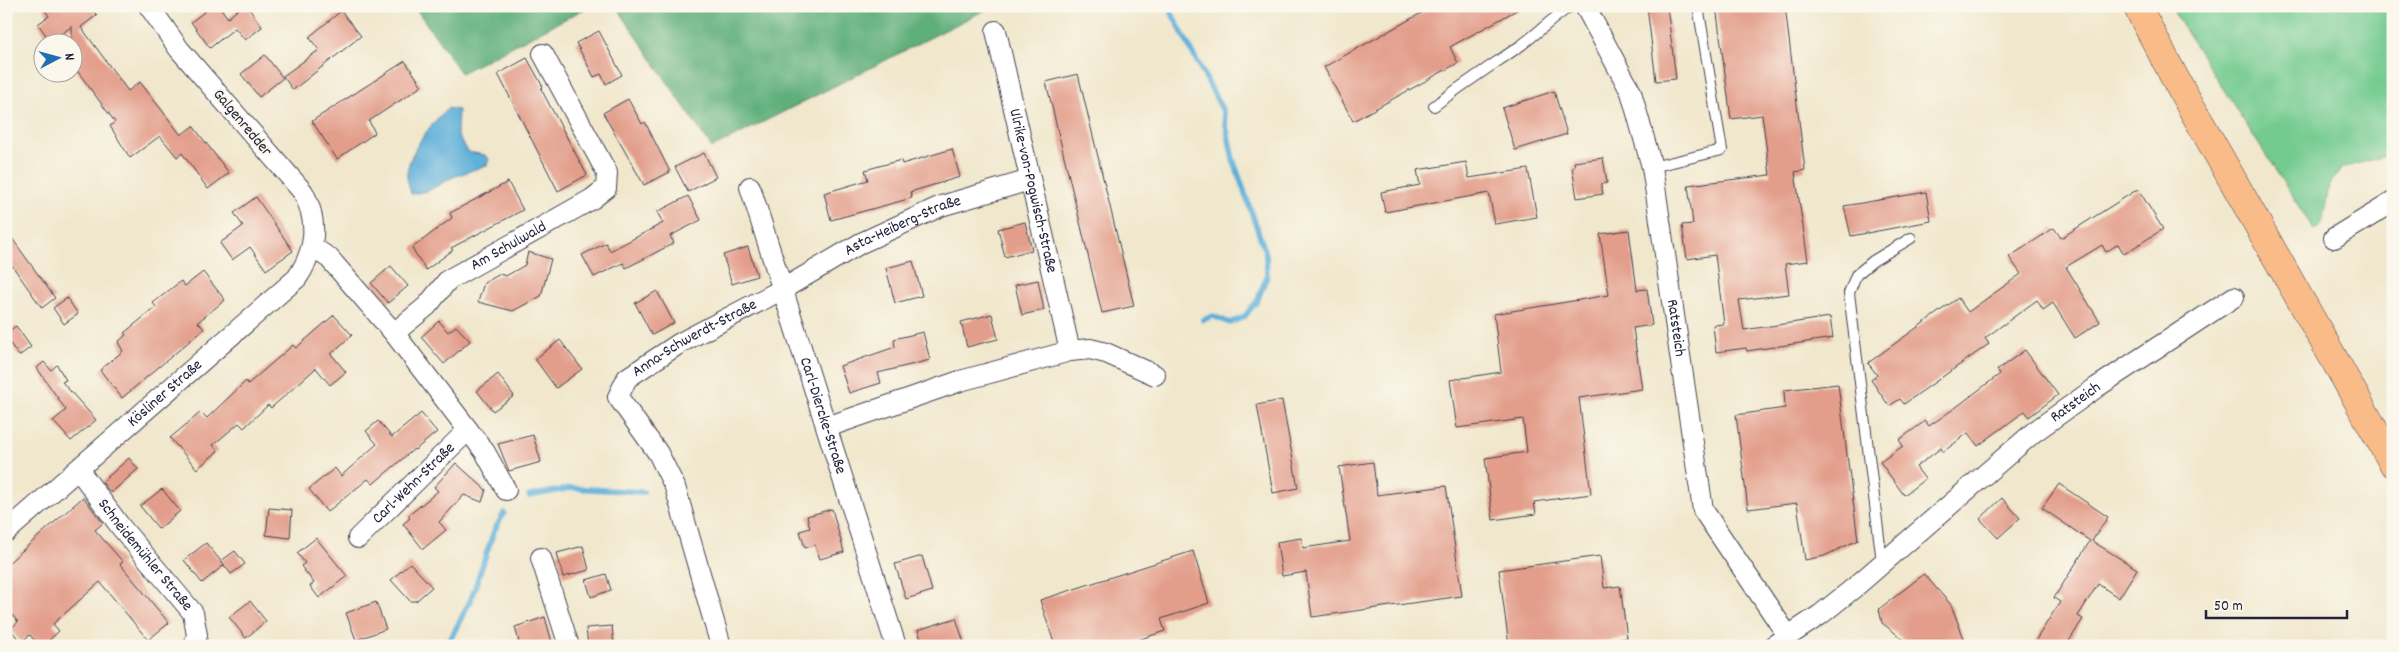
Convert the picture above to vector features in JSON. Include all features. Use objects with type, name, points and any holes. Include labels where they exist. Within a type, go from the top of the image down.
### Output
[{"type":"main road","points":[[2137,6],[2177,82],[2393,463]]},
{"type":"street","name":"Galgenredder","points":[[149,6],[179,49],[303,192],[310,205],[313,219],[314,234],[312,247]]},
{"type":"street","name":"Ratsteich","points":[[1585,6],[1631,92],[1652,167],[1703,510],[1781,641],[1820,615],[2034,432],[2097,387],[2234,297]]},
{"type":"street","name":"Ulrike-von-Pogwisch-Straße","points":[[996,31],[1070,351]]},
{"type":"street","name":"Am Schulwald","points":[[394,333],[428,306],[448,280],[592,199],[606,188],[607,172],[543,54]]},
{"type":"street","name":"Asta-Heiberg-Straße","points":[[784,289],[861,243],[940,206],[1030,180]]},
{"type":"street","name":"Carl-Diercke-Straße","points":[[750,187],[896,646]]},
{"type":"street","points":[[2334,238],[2393,202]]},
{"type":"street","points":[[312,247],[329,258],[394,333]]},
{"type":"street","name":"Kösliner Straße","points":[[6,532],[297,278],[307,263],[312,247]]},
{"type":"street","name":"Anna-Schwerdt-Straße","points":[[721,646],[675,487],[658,453],[618,397],[627,378],[680,343],[784,289]]},
{"type":"street","name":"Carl-Wehn-Straße","points":[[394,333],[485,452],[506,490]]},
{"type":"street","points":[[827,427],[960,381],[1070,351],[1090,349],[1106,353],[1155,375]]},
{"type":"street","name":"Carl-Wehn-Straße","points":[[358,538],[468,430]]},
{"type":"street","name":"Schneidemühler Straße","points":[[78,469],[120,526],[193,613],[197,634],[194,646]]},
{"type":"street","points":[[541,558],[569,646]]},
{"type":"lane","points":[[1434,106],[1519,47],[1542,30],[1558,14],[1571,6]]},
{"type":"lane","points":[[1652,167],[1722,150],[1698,6]]},
{"type":"lane","points":[[1882,562],[1849,293],[1856,275],[1873,261],[1911,238]]},
{"type":"green space","points":[[414,6],[590,6],[461,73]]},
{"type":"green space","points":[[616,6],[993,6],[712,148]]},
{"type":"green space","points":[[2170,6],[2393,6],[2393,154],[2342,168],[2329,185],[2322,225],[2314,230]]},
{"type":"water","points":[[448,108],[458,110],[457,135],[468,152],[485,155],[489,159],[487,165],[453,177],[428,191],[411,194],[407,178],[410,160],[427,130]]},
{"type":"building","points":[[42,6],[99,6],[93,11],[97,15],[81,27],[128,91],[140,82],[181,135],[193,126],[229,173],[208,189],[182,153],[177,157],[160,136],[130,158],[110,126],[115,122],[82,77],[82,32],[72,32],[72,26],[64,32],[44,32],[38,24],[49,16]]},
{"type":"building","points":[[212,6],[219,6],[228,18],[242,6],[247,6],[262,27],[245,40],[235,28],[210,48],[191,22]]},
{"type":"building","points":[[1434,6],[1524,6],[1450,47],[1458,63],[1353,121],[1324,67]]},
{"type":"building","points":[[1647,6],[1667,6],[1676,79],[1656,81]]},
{"type":"building","points":[[1716,6],[1785,6],[1805,170],[1795,172],[1808,261],[1785,264],[1789,294],[1739,300],[1744,330],[1830,317],[1833,338],[1747,351],[1746,348],[1716,352],[1713,325],[1724,324],[1715,255],[1687,259],[1682,225],[1693,224],[1688,185],[1770,175],[1762,115],[1731,119]]},
{"type":"building","points":[[341,11],[361,36],[293,90],[283,76],[319,50],[309,37]]},
{"type":"building","points":[[599,31],[622,75],[606,84],[601,74],[594,77],[576,43]]},
{"type":"building","points":[[265,55],[283,78],[259,97],[241,74]]},
{"type":"building","points":[[527,58],[543,87],[541,89],[587,175],[558,191],[498,74]]},
{"type":"building","points":[[405,61],[422,86],[369,121],[375,133],[337,159],[312,121]]},
{"type":"building","points":[[1078,74],[1134,306],[1102,313],[1046,82]]},
{"type":"building","points":[[1554,91],[1567,134],[1515,150],[1502,108]]},
{"type":"building","points":[[628,99],[642,124],[645,122],[670,172],[644,185],[603,113]]},
{"type":"building","points":[[952,149],[960,177],[910,192],[912,198],[831,220],[824,193],[868,180],[865,170],[901,160],[902,164]]},
{"type":"building","points":[[704,153],[716,177],[688,192],[675,167]]},
{"type":"building","points":[[1603,158],[1607,183],[1601,184],[1603,194],[1577,198],[1572,167],[1575,167],[1574,162]]},
{"type":"building","points":[[1466,162],[1469,178],[1528,169],[1537,217],[1495,224],[1489,193],[1385,212],[1381,192],[1420,185],[1417,170]]},
{"type":"building","points":[[508,182],[523,210],[451,248],[453,250],[426,270],[412,248],[452,218],[450,213]]},
{"type":"building","points":[[2138,189],[2163,229],[2124,254],[2118,244],[2106,252],[2102,245],[2066,267],[2100,322],[2075,338],[2053,303],[2043,310],[2037,300],[1985,338],[1989,344],[1904,404],[1900,399],[1889,406],[1871,380],[1877,375],[1868,363],[1958,298],[1968,312],[2021,274],[2009,257],[2054,228],[2061,238]]},
{"type":"building","points":[[1926,192],[1931,221],[1851,236],[1844,206]]},
{"type":"building","points":[[688,196],[701,220],[670,236],[674,243],[626,268],[623,263],[594,277],[582,255],[606,243],[610,251],[663,223],[657,212]]},
{"type":"building","points":[[256,197],[293,251],[266,270],[250,247],[232,260],[220,243],[243,226],[234,213]]},
{"type":"building","points":[[1025,222],[1032,250],[1005,257],[998,229]]},
{"type":"building","points":[[6,230],[55,298],[42,308],[6,257]]},
{"type":"building","points":[[1629,230],[1637,290],[1647,289],[1652,325],[1633,328],[1642,389],[1579,398],[1591,494],[1534,502],[1536,514],[1493,520],[1485,458],[1527,452],[1523,419],[1457,428],[1450,380],[1501,372],[1494,314],[1609,295],[1600,234]]},
{"type":"building","points":[[748,247],[757,276],[732,284],[723,255]]},
{"type":"building","points":[[528,252],[551,259],[541,296],[513,311],[478,302],[484,283],[500,274],[506,276],[525,265]]},
{"type":"building","points":[[913,261],[922,296],[895,303],[886,268]]},
{"type":"building","points":[[391,266],[408,286],[388,303],[371,283]]},
{"type":"building","points":[[203,272],[225,300],[198,322],[204,329],[122,398],[100,370],[123,351],[118,342],[126,335],[124,333],[156,307],[153,303],[181,281],[185,286]]},
{"type":"building","points":[[1038,280],[1044,310],[1022,315],[1015,285]]},
{"type":"building","points":[[657,291],[674,323],[652,335],[635,303]]},
{"type":"building","points":[[67,298],[78,314],[64,324],[53,308]]},
{"type":"building","points":[[992,314],[998,339],[967,347],[961,322]]},
{"type":"building","points":[[334,315],[352,335],[331,354],[346,372],[330,385],[316,368],[271,408],[268,405],[244,428],[239,423],[213,445],[218,451],[197,469],[170,438],[201,412],[207,418],[246,381],[248,384],[293,345],[296,348]]},
{"type":"building","points":[[439,321],[448,332],[456,326],[470,341],[444,364],[421,337]]},
{"type":"building","points":[[16,326],[31,347],[19,356],[6,338],[6,333]]},
{"type":"building","points":[[923,332],[930,360],[878,373],[881,383],[849,393],[840,366],[895,347],[894,339]]},
{"type":"building","points":[[560,340],[582,369],[556,388],[535,359]]},
{"type":"building","points":[[2025,350],[2058,395],[2029,417],[2025,411],[1978,446],[1968,433],[1943,452],[1941,448],[1916,467],[1925,479],[1904,495],[1880,462],[1903,446],[1899,440],[1925,421],[1929,426],[1955,408],[2000,374],[1997,370]]},
{"type":"building","points":[[44,362],[51,370],[57,365],[66,380],[62,382],[96,420],[71,441],[53,421],[66,410],[37,368]]},
{"type":"building","points":[[498,374],[514,396],[493,411],[477,391]]},
{"type":"building","points":[[1838,384],[1858,540],[1824,556],[1805,560],[1797,503],[1748,509],[1736,415],[1785,408],[1784,390]]},
{"type":"building","points":[[1282,400],[1298,488],[1273,493],[1257,405]]},
{"type":"building","points":[[421,413],[437,432],[373,484],[368,479],[327,512],[309,489],[335,468],[341,476],[377,444],[366,431],[378,421],[392,437]]},
{"type":"building","points":[[533,435],[541,462],[509,471],[498,444]]},
{"type":"building","points":[[129,458],[138,469],[111,493],[102,482]]},
{"type":"building","points":[[1373,462],[1377,495],[1446,486],[1462,596],[1312,617],[1306,572],[1282,576],[1277,542],[1301,538],[1303,548],[1350,541],[1339,467]]},
{"type":"building","points":[[456,463],[486,490],[482,502],[464,495],[439,522],[446,530],[423,549],[403,524],[410,518],[408,516],[438,491],[434,487]]},
{"type":"building","points":[[2059,484],[2108,517],[2092,541],[2137,569],[2119,598],[2098,584],[2078,616],[2083,619],[2066,646],[2032,646],[2060,602],[2054,598],[2090,541],[2042,508]]},
{"type":"building","points":[[162,489],[180,511],[159,529],[140,506]]},
{"type":"building","points":[[84,498],[103,523],[95,530],[123,562],[120,564],[169,623],[148,640],[100,582],[53,624],[59,631],[43,646],[39,646],[30,635],[21,642],[10,629],[18,622],[6,608],[6,565]]},
{"type":"building","points":[[2002,498],[2020,518],[1998,538],[1980,519]]},
{"type":"building","points":[[269,508],[292,510],[290,538],[266,535]]},
{"type":"building","points":[[832,509],[844,552],[820,559],[815,545],[805,548],[800,531],[810,528],[807,516]]},
{"type":"building","points":[[316,538],[347,576],[319,598],[310,586],[314,583],[301,566],[305,563],[297,553]]},
{"type":"building","points":[[206,543],[224,565],[202,583],[184,560]]},
{"type":"building","points":[[583,546],[589,570],[563,577],[557,553]]},
{"type":"building","points":[[235,551],[245,564],[231,574],[221,561]]},
{"type":"building","points":[[1193,551],[1209,603],[1161,619],[1165,631],[1120,646],[1055,646],[1040,600]]},
{"type":"building","points":[[922,556],[932,591],[906,599],[895,564]]},
{"type":"building","points":[[1600,556],[1604,588],[1620,586],[1627,638],[1570,646],[1509,646],[1499,570]]},
{"type":"building","points":[[410,563],[432,587],[416,601],[410,601],[391,580]]},
{"type":"building","points":[[606,574],[611,590],[591,597],[586,580]]},
{"type":"building","points":[[1924,574],[1951,605],[1967,646],[1909,646],[1907,642],[1882,623],[1879,609]]},
{"type":"building","points":[[250,601],[266,621],[246,638],[229,617]]},
{"type":"building","points":[[376,602],[386,629],[356,640],[346,613]]},
{"type":"building","points":[[545,617],[553,646],[520,646],[515,627]]},
{"type":"building","points":[[956,618],[965,646],[923,646],[918,630]]},
{"type":"building","points":[[612,626],[614,646],[588,646],[586,628]]},
{"type":"waterway","points":[[1168,6],[1223,111],[1233,159],[1266,254],[1267,276],[1257,301],[1244,317],[1230,323],[1213,316],[1203,320]]},
{"type":"waterway","points":[[529,496],[571,488],[643,492]]},
{"type":"waterway","points":[[447,646],[471,599],[494,531],[504,513]]}]
